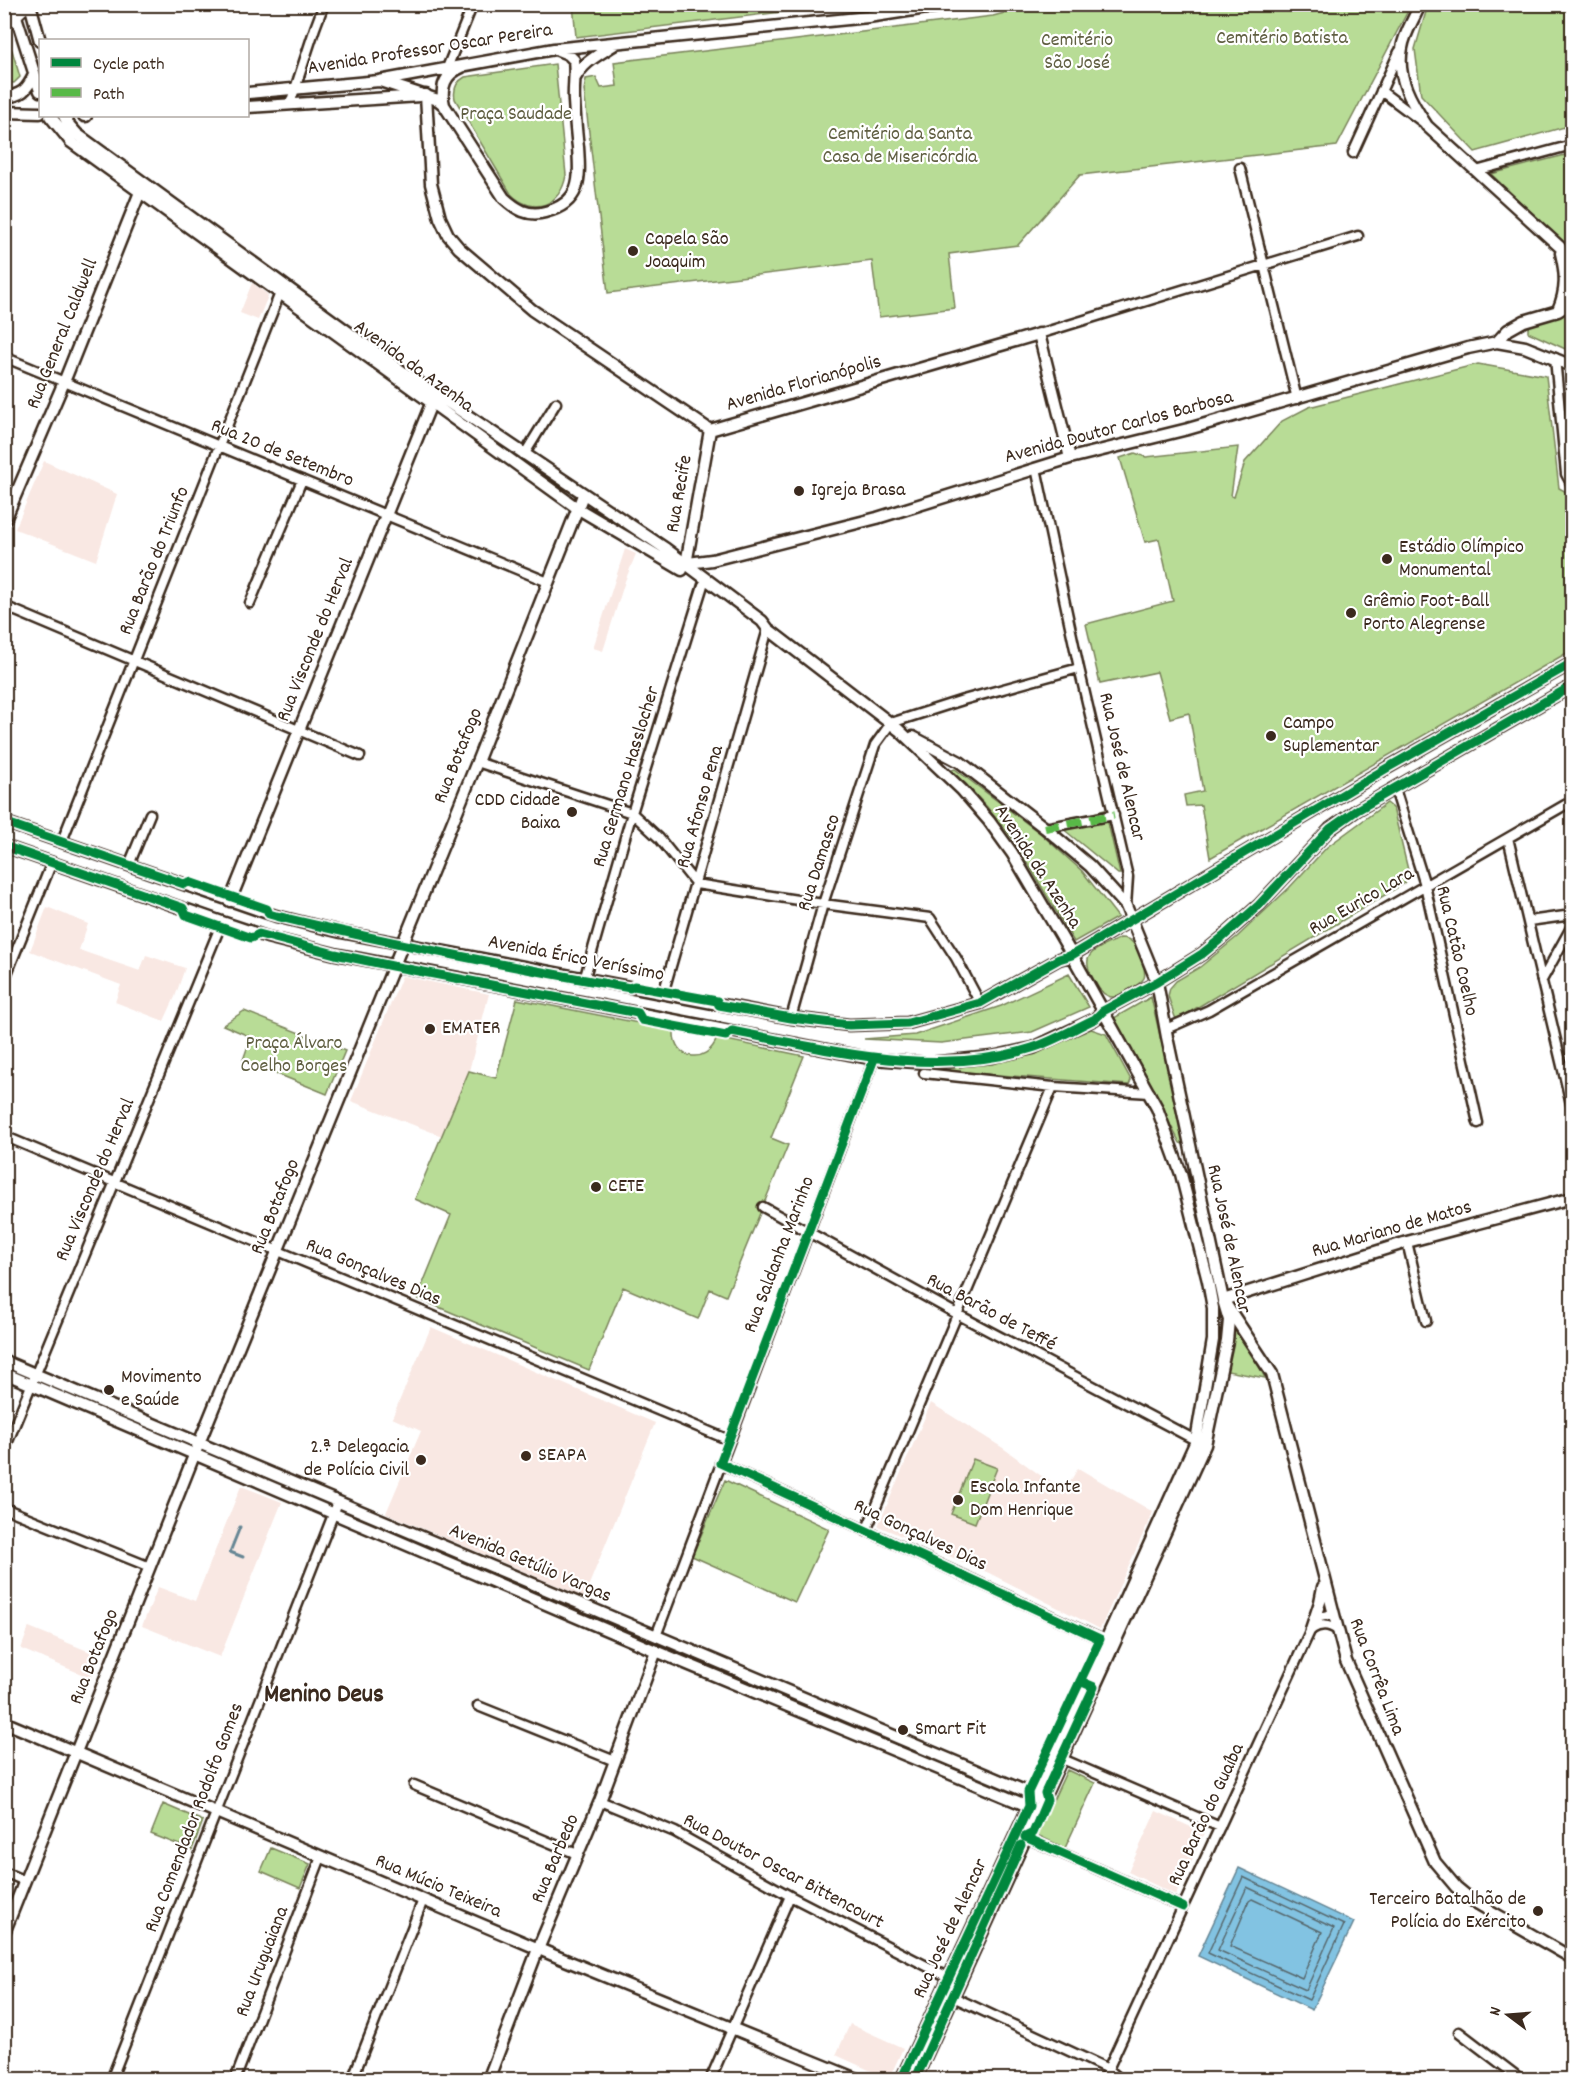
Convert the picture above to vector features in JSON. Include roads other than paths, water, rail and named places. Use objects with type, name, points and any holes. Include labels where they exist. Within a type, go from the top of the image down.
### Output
[{"type":"main road","points":[[4,26],[14,10],[28,4],[39,39]]},
{"type":"main road","name":"Avenida Professor Oscar Pereira","points":[[249,93],[379,81],[554,49],[868,17],[953,4]]},
{"type":"main road","points":[[1420,4],[1402,46],[1402,78],[1413,105],[1427,126],[1560,246],[1572,265]]},
{"type":"main road","points":[[14,10],[39,88]]},
{"type":"main road","name":"Avenida Professor Oscar Pereira","points":[[574,78],[588,60],[617,42]]},
{"type":"main road","points":[[379,81],[432,97],[444,105],[504,198],[513,207],[523,212],[535,214],[547,212],[564,204],[575,192],[580,177],[573,89],[574,60],[568,54],[554,49]]},
{"type":"main road","points":[[444,105],[442,88],[445,80],[457,69],[474,63]]},
{"type":"main road","points":[[4,97],[16,96],[24,92],[34,75]]},
{"type":"main road","name":"Avenida Professor Oscar Pereira","points":[[249,106],[426,96]]},
{"type":"main road","name":"Avenida Florianópolis","points":[[426,96],[431,184],[440,218],[448,235],[459,248],[532,310],[710,430],[1039,334]]},
{"type":"main road","points":[[4,112],[39,113]]},
{"type":"main road","name":"Avenida da Azenha","points":[[51,117],[71,141],[280,293],[433,398],[524,455],[686,564],[895,726],[950,777],[989,821],[1012,853],[1103,1011]]},
{"type":"main road","name":"Avenida da Azenha","points":[[65,117],[77,134],[433,398],[577,508],[674,563],[758,627],[768,629]]},
{"type":"main road","name":"Rua General Caldwell","points":[[4,522],[64,382],[140,192]]},
{"type":"main road","points":[[1558,311],[1566,288],[1560,246]]},
{"type":"main road","points":[[1497,342],[1508,330],[1524,321],[1558,311],[1572,302]]},
{"type":"main road","points":[[1039,334],[1070,458]]},
{"type":"main road","name":"Avenida Doutor Carlos Barbosa","points":[[674,563],[686,564],[712,560],[877,518],[1070,458],[1188,429],[1426,360],[1497,342],[1525,347],[1572,366]]},
{"type":"main road","name":"Rua Visconde do Herval","points":[[230,901],[433,398]]},
{"type":"main road","name":"Rua Recife","points":[[686,564],[710,430]]},
{"type":"main road","name":"Rua Botafogo","points":[[4,1932],[197,1448],[477,762],[583,495]]},
{"type":"main road","name":"Avenida Érico Veríssimo","points":[[4,822],[276,916],[401,944],[791,1018],[849,1025],[908,1023],[980,1003],[1059,959],[1072,955],[1387,768],[1572,663]]},
{"type":"main road","name":"Avenida Érico Veríssimo","points":[[4,846],[267,937],[392,966],[929,1070],[1034,1047],[1095,1019],[1103,1011],[1157,982],[1202,954],[1223,937],[1259,905],[1330,829],[1357,810],[1572,686]]},
{"type":"main road","name":"Avenida da Azenha","points":[[895,726],[960,762],[1045,828],[1090,866],[1126,906]]},
{"type":"main road","name":"Rua José de Alencar","points":[[1038,1796],[1060,1758],[1156,1554],[1201,1443],[1227,1341],[1229,1320],[1157,982],[1126,906]]},
{"type":"main road","name":"Rua José de Alencar","points":[[901,2079],[941,1991],[1033,1808],[1062,1734],[1160,1521],[1201,1443],[1213,1340],[1213,1308],[1208,1281],[1177,1159],[1150,1093],[1103,1011]]},
{"type":"main road","name":"Rua Mariano de Matos","points":[[1223,1300],[1407,1242],[1572,1198]]},
{"type":"main road","name":"Rua Corrêa Lima","points":[[1208,1281],[1272,1374],[1332,1614],[1346,1661],[1435,1862],[1455,1887],[1473,1901],[1572,1958]]},
{"type":"main road","name":"Avenida Getúlio Vargas","points":[[4,1361],[30,1378],[331,1505],[656,1636],[1038,1796]]},
{"type":"main road","name":"Avenida Getúlio Vargas","points":[[4,1373],[30,1378]]},
{"type":"main road","name":"Avenida Getúlio Vargas","points":[[331,1505],[656,1651],[1033,1808]]},
{"type":"main road","points":[[1156,1554],[1160,1521]]},
{"type":"main road","points":[[1311,1629],[1323,1593],[1322,1575]]},
{"type":"main road","points":[[1105,1664],[1105,1641],[1121,1629]]},
{"type":"main road","points":[[656,1636],[659,1644],[656,1651]]},
{"type":"main road","name":"Rua Barbedo","points":[[488,2079],[538,1949],[600,1801],[656,1651]]},
{"type":"main road","name":"Rua Múcio Teixeira","points":[[4,1722],[538,1949],[859,2079]]},
{"type":"main road","name":"Rua José de Alencar","points":[[915,2079],[1025,1837],[1033,1808]]},
{"type":"street","points":[[290,104],[324,4]]},
{"type":"street","points":[[447,68],[473,4]]},
{"type":"street","points":[[1353,153],[1402,46]]},
{"type":"street","points":[[1381,91],[1427,126]]},
{"type":"street","points":[[1476,171],[1572,145]]},
{"type":"street","points":[[1240,168],[1297,399]]},
{"type":"street","name":"Avenida Florianópolis","points":[[1039,334],[1358,236]]},
{"type":"street","name":"Rua Barão do Triunfo","points":[[62,841],[280,293]]},
{"type":"street","name":"Rua 20 de Setembro","points":[[4,357],[548,582]]},
{"type":"street","points":[[1555,358],[1566,474],[1572,485]]},
{"type":"street","points":[[524,455],[556,403]]},
{"type":"street","name":"Rua José de Alencar","points":[[1036,468],[1079,668],[1128,877],[1126,906]]},
{"type":"street","points":[[250,603],[302,480]]},
{"type":"street","name":"Rua Germano Hasslocher","points":[[584,980],[632,813],[703,585]]},
{"type":"street","points":[[4,606],[360,756]]},
{"type":"street","name":"Rua Afonso Pena","points":[[663,994],[768,629]]},
{"type":"street","points":[[895,726],[963,700],[1079,668]]},
{"type":"street","name":"Rua Damasco","points":[[791,1018],[823,904],[875,745],[895,726]]},
{"type":"street","points":[[477,762],[632,813],[659,838],[696,884],[930,918],[956,958],[980,1003]]},
{"type":"street","name":"Rua Catão Coelho","points":[[1395,789],[1425,885],[1478,1123]]},
{"type":"street","name":"Rua Eurico Lara","points":[[1166,1029],[1209,1010],[1572,801]]},
{"type":"street","points":[[129,865],[150,814]]},
{"type":"street","points":[[1045,828],[1114,815]]},
{"type":"street","points":[[1508,838],[1572,1108]]},
{"type":"street","points":[[4,981],[52,862]]},
{"type":"street","points":[[1529,921],[1572,915]]},
{"type":"street","name":"Rua Visconde do Herval","points":[[4,1451],[30,1378],[222,922]]},
{"type":"street","points":[[1542,980],[1572,926]]},
{"type":"street","name":"Rua Saldanha Marinho","points":[[656,1636],[874,1059]]},
{"type":"street","points":[[929,1070],[1053,1087],[1150,1093]]},
{"type":"street","points":[[866,1531],[1053,1087]]},
{"type":"street","name":"Rua Gonçalves Dias","points":[[4,1136],[729,1440]]},
{"type":"street","name":"Rua Barão de Teffé","points":[[763,1207],[957,1314],[1201,1443]]},
{"type":"street","points":[[1407,1242],[1426,1321]]},
{"type":"street","name":"Rua Gonçalves Dias","points":[[720,1463],[1105,1641]]},
{"type":"street","name":"Rua Comendador Rodolfo Gomes","points":[[111,2079],[331,1505]]},
{"type":"street","points":[[4,1508],[150,1567]]},
{"type":"street","name":"Rua Barão do Guaíba","points":[[1103,2079],[1311,1629],[1320,1617],[1332,1614]]},
{"type":"street","points":[[1311,1629],[1325,1625],[1337,1630]]},
{"type":"street","points":[[478,1706],[615,1761]]},
{"type":"street","points":[[1062,1734],[1060,1758],[1220,1827]]},
{"type":"street","points":[[414,1785],[577,1854]]},
{"type":"street","name":"Rua Doutor Oscar Bittencourt","points":[[600,1801],[675,1832],[790,1896],[948,1977]]},
{"type":"street","points":[[1025,1837],[1183,1907]]},
{"type":"street","name":"Rua Uruguaiana","points":[[235,2079],[321,1857]]},
{"type":"street","points":[[4,1872],[25,1881]]},
{"type":"street","points":[[710,2079],[790,1896]]},
{"type":"street","points":[[352,2079],[423,1900]]},
{"type":"street","points":[[941,1991],[1108,2069],[1121,2079]]},
{"type":"street","points":[[1459,2032],[1522,2079]]},
{"type":"street","points":[[4,2075],[14,2079]]},
{"type":"water","points":[[1239,1868],[1354,1922],[1312,2010],[1198,1956]]},
{"type":"waterway","points":[[240,1527],[230,1552],[243,1557]]},
{"type":"place","name":"Capela São Joaquim","points":[[633,251]]},
{"type":"place","name":"Igreja Brasa","points":[[799,491]]},
{"type":"place","name":"Estádio Olímpico Monumental","points":[[1387,559]]},
{"type":"place","name":"Grêmio Foot-Ball Porto Alegrense","points":[[1351,613]]},
{"type":"place","name":"Campo Suplementar","points":[[1271,736]]},
{"type":"place","name":"CDD Cidade Baixa","points":[[572,812]]},
{"type":"place","name":"EMATER","points":[[430,1029]]},
{"type":"place","name":"CETE","points":[[596,1187]]},
{"type":"place","name":"Movimento e Saúde","points":[[109,1390]]},
{"type":"place","name":"SEAPA","points":[[526,1456]]},
{"type":"place","name":"2.ª Delegacia de Polícia Civil","points":[[421,1460]]},
{"type":"place","name":"Escola Infante Dom Henrique","points":[[958,1500]]},
{"type":"place","name":"Smart Fit","points":[[903,1730]]},
{"type":"place","name":"Terceiro Batalhão de Polícia do Exército","points":[[1538,1911]]},
{"type":"district","name":"Menino Deus","points":[[324,1695]]},
{"type":"park label","name":"Cemitério Batista","points":[[1282,39]]},
{"type":"park label","name":"Cemitério São José","points":[[1077,52]]},
{"type":"park label","name":"Praça Saudade","points":[[516,115]]},
{"type":"park label","name":"Cemitério da Santa Casa de Misericórdia","points":[[900,146]]},
{"type":"park label","name":"Praça Álvaro Coelho Borges","points":[[294,1056]]}]
